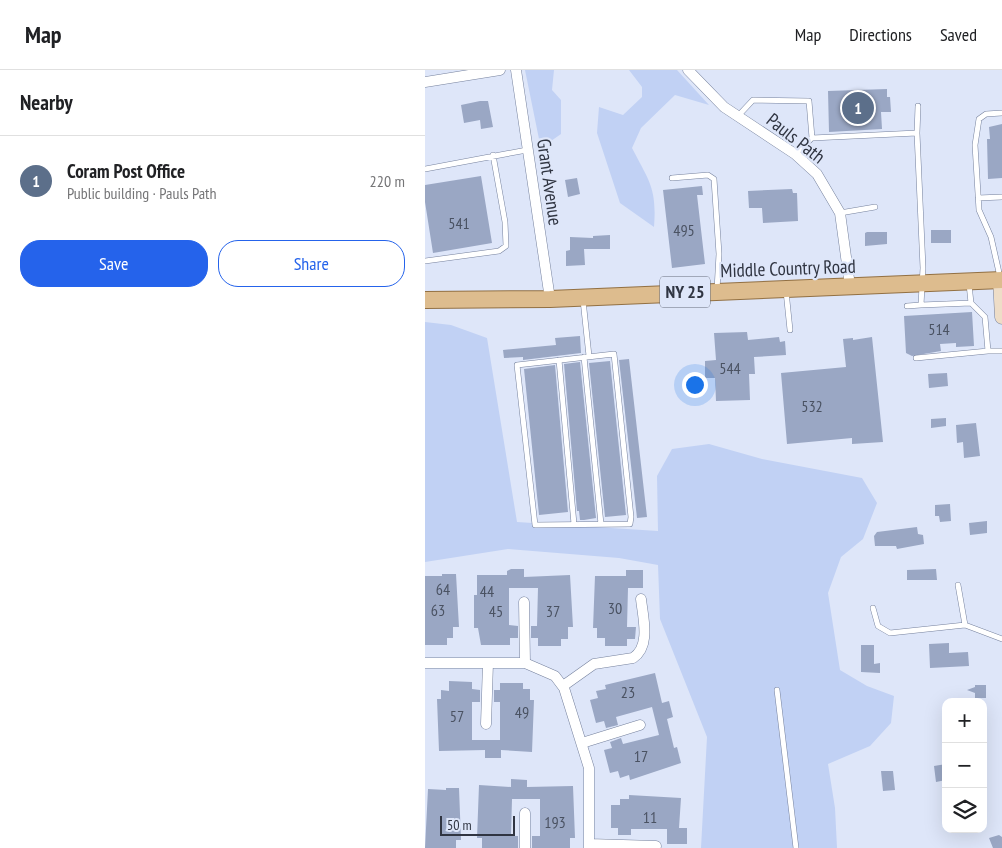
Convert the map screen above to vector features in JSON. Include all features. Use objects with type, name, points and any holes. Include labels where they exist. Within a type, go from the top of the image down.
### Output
[{"type":"main road","name":"Middle Country Road","points":[[425,300],[583,297],[1001,280]]},
{"type":"street","points":[[425,82],[500,70]]},
{"type":"street","name":"Grant Avenue","points":[[516,70],[550,298]]},
{"type":"street","name":"Pauls Path","points":[[688,70],[725,107],[795,154],[817,174],[841,213],[850,286]]},
{"type":"street","points":[[1001,280],[1002,318]]},
{"type":"street","points":[[563,686],[594,664],[633,658],[637,655],[644,643],[641,599]]},
{"type":"street","points":[[524,602],[525,663]]},
{"type":"street","points":[[425,662],[525,663],[550,673],[563,686],[582,744],[590,776],[589,846],[655,846]]},
{"type":"street","points":[[487,724],[488,663]]},
{"type":"street","points":[[582,744],[640,725]]},
{"type":"street","points":[[525,813],[525,848]]},
{"type":"lane","points":[[738,116],[753,100],[809,100],[812,138]]},
{"type":"lane","points":[[918,106],[917,133],[923,268],[921,306]]},
{"type":"lane","points":[[1001,280],[995,250],[979,210],[976,129],[979,119],[986,114],[1002,113]]},
{"type":"lane","points":[[795,154],[812,138],[917,133]]},
{"type":"lane","points":[[425,169],[528,150]]},
{"type":"lane","points":[[425,261],[499,251],[506,246],[505,222],[493,155]]},
{"type":"lane","points":[[672,178],[708,175],[714,179],[719,254],[717,291]]},
{"type":"lane","points":[[978,198],[1002,197]]},
{"type":"lane","points":[[841,213],[875,207]]},
{"type":"lane","points":[[969,281],[971,303],[985,317],[987,352]]},
{"type":"lane","points":[[786,288],[790,330]]},
{"type":"lane","points":[[583,297],[586,357],[601,524]]},
{"type":"lane","points":[[907,306],[971,303]]},
{"type":"lane","points":[[916,358],[1002,351]]},
{"type":"lane","points":[[614,354],[631,517],[630,524],[535,525],[517,365],[586,357],[614,354]]},
{"type":"lane","points":[[559,360],[574,524]]},
{"type":"lane","points":[[958,585],[965,626]]},
{"type":"lane","points":[[873,608],[878,626],[890,633],[965,626],[1002,639]]},
{"type":"lane","points":[[777,690],[796,848]]},
{"type":"shaded area","points":[[525,70],[554,70],[552,90],[561,100],[561,134],[551,141],[539,139]]},
{"type":"shaded area","points":[[629,70],[677,70],[709,105],[675,95],[641,128],[632,148],[651,185],[655,214],[654,227],[620,203],[597,133],[599,107],[623,115],[642,97],[642,87]]},
{"type":"shaded area","points":[[425,322],[451,325],[487,338],[517,522],[658,531],[657,476],[672,449],[709,444],[762,459],[862,478],[877,503],[863,539],[841,557],[828,593],[840,670],[867,686],[894,696],[891,723],[870,746],[828,764],[835,808],[837,848],[701,848],[707,737],[660,619],[658,565],[619,558],[508,549],[425,562]]},
{"type":"building","points":[[887,89],[887,97],[890,97],[891,112],[881,112],[882,129],[829,132],[828,91]]},
{"type":"building","points":[[488,101],[493,127],[481,129],[480,120],[464,123],[461,105]]},
{"type":"building","points":[[1002,124],[1002,178],[988,179],[987,139],[990,139],[989,127]]},
{"type":"building","points":[[481,176],[492,243],[433,253],[425,202],[425,185]]},
{"type":"building","points":[[577,178],[580,194],[568,197],[565,180]]},
{"type":"building","points":[[702,186],[703,195],[697,195],[705,264],[672,268],[663,190]]},
{"type":"building","points":[[792,189],[793,193],[797,193],[798,221],[763,223],[762,208],[749,208],[748,191]]},
{"type":"building","points":[[931,230],[951,230],[951,243],[931,243]]},
{"type":"building","points":[[887,232],[887,244],[865,246],[865,233]]},
{"type":"building","points":[[610,235],[610,249],[584,249],[585,265],[566,266],[566,251],[570,250],[570,237],[593,238],[593,236]]},
{"type":"building","points":[[972,312],[974,346],[956,347],[956,343],[940,344],[941,351],[912,356],[906,353],[904,316]]},
{"type":"building","points":[[747,332],[748,340],[779,337],[780,342],[785,341],[786,355],[754,357],[755,374],[749,374],[750,400],[716,401],[715,378],[705,378],[705,361],[716,360],[714,333]]},
{"type":"building","points":[[580,336],[581,353],[523,360],[523,357],[504,358],[503,350],[556,345],[555,338]]},
{"type":"building","points":[[872,337],[883,442],[852,444],[852,438],[787,444],[781,373],[846,367],[843,339],[853,338],[853,340]]},
{"type":"building","points":[[629,359],[647,517],[637,518],[619,360]]},
{"type":"building","points":[[610,361],[626,515],[605,517],[589,363]]},
{"type":"building","points":[[580,362],[596,518],[584,520],[580,520],[579,511],[577,511],[564,364]]},
{"type":"building","points":[[555,365],[568,512],[539,515],[524,369]]},
{"type":"building","points":[[947,373],[948,386],[929,388],[928,374]]},
{"type":"building","points":[[946,418],[946,426],[931,428],[931,419]]},
{"type":"building","points":[[976,423],[980,456],[964,458],[963,442],[957,443],[956,425]]},
{"type":"building","points":[[950,504],[951,521],[940,522],[939,516],[935,516],[935,505]]},
{"type":"building","points":[[987,521],[987,533],[970,535],[969,523]]},
{"type":"building","points":[[917,527],[918,534],[923,535],[924,544],[897,549],[896,546],[875,546],[874,536],[877,532]]},
{"type":"building","points":[[511,569],[524,569],[524,577],[570,575],[573,627],[568,627],[568,639],[561,639],[561,646],[538,646],[538,638],[531,638],[531,626],[537,626],[538,588],[509,588],[509,625],[518,626],[518,638],[510,638],[510,645],[481,645],[478,628],[474,628],[474,595],[477,595],[477,575],[507,575],[507,571]]},
{"type":"building","points":[[936,569],[937,580],[907,580],[907,570]]},
{"type":"building","points":[[626,570],[643,570],[643,588],[628,588],[627,627],[636,627],[635,639],[627,639],[627,646],[605,646],[605,638],[597,638],[597,628],[593,628],[595,576],[626,576]]},
{"type":"building","points":[[442,574],[456,574],[459,627],[453,627],[453,638],[447,638],[447,645],[425,645],[425,576],[442,576]]},
{"type":"building","points":[[949,643],[949,653],[968,652],[969,666],[930,668],[929,644]]},
{"type":"building","points":[[861,645],[874,645],[874,664],[880,663],[880,673],[861,672]]},
{"type":"building","points":[[655,673],[662,703],[669,701],[673,717],[667,719],[674,748],[677,747],[681,763],[630,780],[629,775],[620,778],[618,771],[610,773],[604,750],[612,748],[610,742],[621,738],[623,744],[659,735],[652,707],[616,717],[618,725],[606,728],[604,721],[596,723],[590,700],[598,698],[596,691],[606,689],[605,685]]},
{"type":"building","points":[[449,681],[472,682],[472,689],[480,690],[480,702],[472,702],[472,740],[500,740],[500,702],[494,702],[494,690],[500,690],[500,683],[523,683],[523,689],[530,689],[530,700],[534,700],[532,752],[501,750],[501,758],[485,758],[485,750],[439,751],[437,699],[441,699],[441,690],[449,691]]},
{"type":"building","points":[[975,685],[986,685],[986,698],[975,698],[975,693],[967,690],[975,687]]},
{"type":"building","points":[[942,765],[942,781],[936,782],[934,766]]},
{"type":"building","points":[[881,771],[893,771],[895,790],[883,791]]},
{"type":"building","points":[[511,779],[527,780],[527,787],[573,786],[575,838],[570,838],[570,848],[532,848],[532,836],[540,836],[540,799],[512,799],[511,836],[518,836],[518,848],[482,848],[482,838],[477,838],[479,785],[511,787]]},
{"type":"building","points":[[446,788],[459,788],[461,840],[456,840],[456,848],[425,848],[428,789],[446,790]]},
{"type":"building","points":[[629,795],[681,798],[679,828],[687,828],[687,844],[667,844],[667,829],[631,829],[631,835],[618,835],[618,828],[611,828],[611,805],[620,805],[620,799],[629,799]]},
{"type":"building","points":[[999,835],[1002,837],[1002,848],[993,848],[989,838]]},
{"type":"place","name":"Coram Post Office","points":[[858,108]]}]
